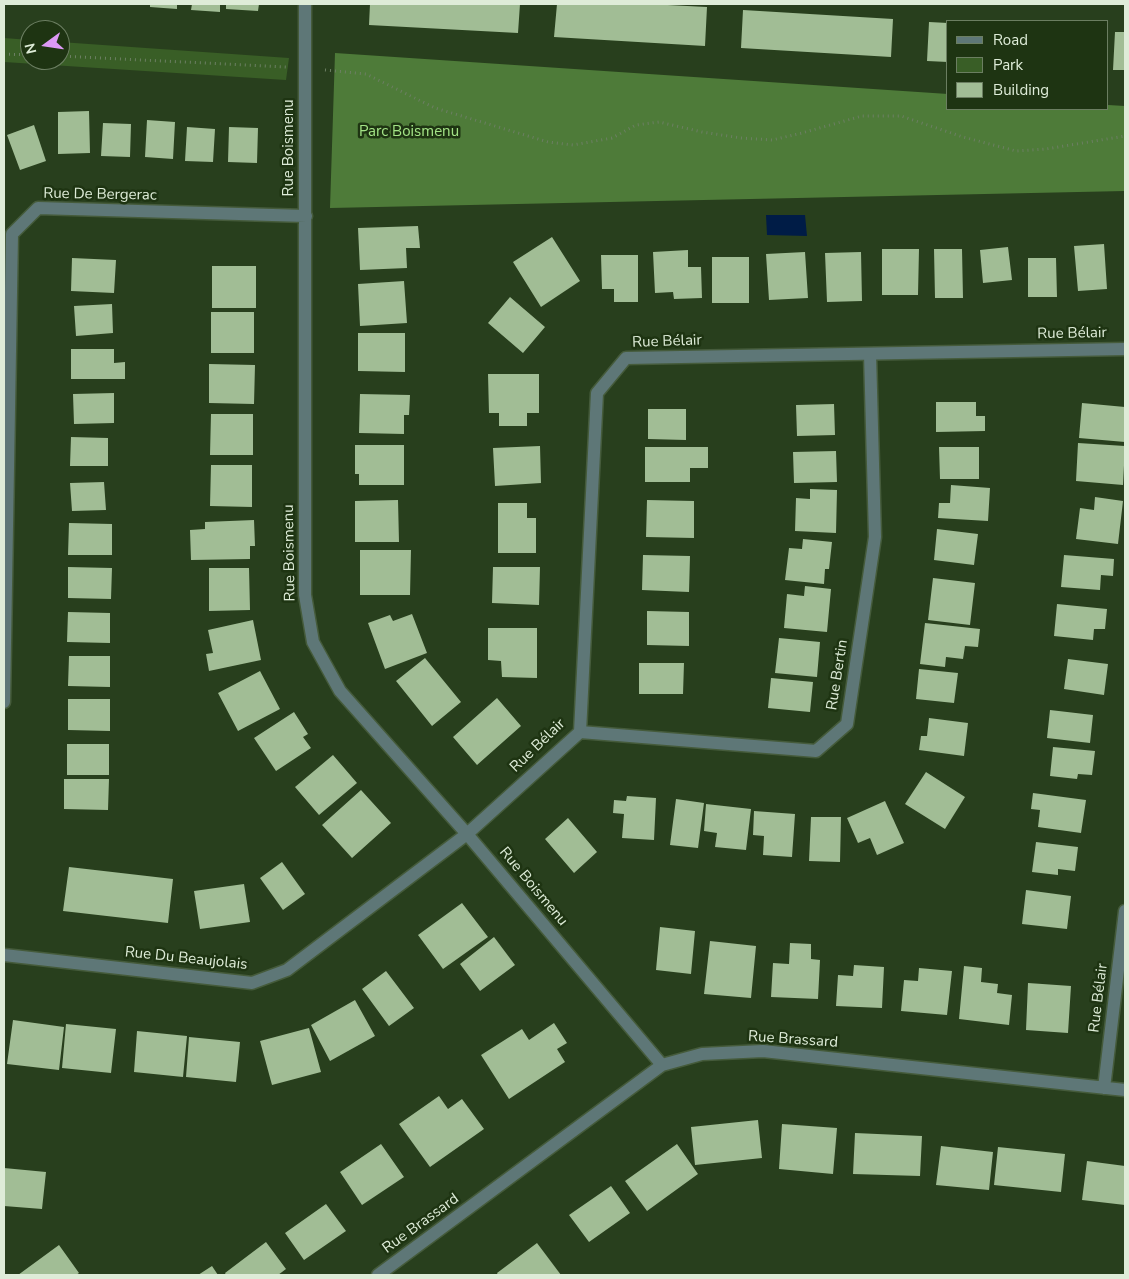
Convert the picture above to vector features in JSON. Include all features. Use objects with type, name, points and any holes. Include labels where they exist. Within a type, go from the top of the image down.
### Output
[{"type":"street","name":"Rue Boismenu","points":[[305,4],[305,595],[313,642],[340,691],[467,834],[662,1065]]},
{"type":"street","name":"Rue De Bergerac","points":[[4,702],[12,234],[38,208],[306,216]]},
{"type":"street","name":"Rue Bélair","points":[[467,834],[580,732],[597,393],[626,358],[1125,349]]},
{"type":"street","name":"Rue Bertin","points":[[580,732],[816,751],[847,724],[875,536],[870,354]]},
{"type":"street","name":"Rue Du Beaujolais","points":[[4,955],[252,983],[287,970],[467,834]]},
{"type":"street","name":"Rue Bélair","points":[[1104,1088],[1125,911]]},
{"type":"street","name":"Rue Brassard","points":[[378,1275],[662,1065],[702,1054],[764,1051],[1125,1090]]},
{"type":"path","points":[[4,54],[20,55]]},
{"type":"path","points":[[70,56],[305,68],[366,74],[435,108],[548,142],[573,145],[612,138],[636,125],[659,122],[712,134],[772,140],[862,116],[901,116],[962,136],[1016,150],[1046,149],[1125,136]]},
{"type":"green space","points":[[4,38],[20,39],[20,63],[4,62]]},
{"type":"green space","points":[[70,43],[289,58],[286,80],[70,66]]},
{"type":"green space","name":"Parc Boismenu","points":[[335,53],[946,94],[946,110],[1109,110],[1109,105],[1125,106],[1125,191],[330,208]]},
{"type":"water","points":[[766,215],[805,215],[807,236],[767,235]]},
{"type":"building","points":[[150,4],[177,4],[177,9],[150,7]]},
{"type":"building","points":[[192,4],[220,4],[220,12],[191,10]]},
{"type":"building","points":[[226,4],[259,4],[258,11],[226,9]]},
{"type":"building","points":[[370,4],[520,4],[518,33],[369,25]]},
{"type":"building","points":[[557,4],[648,4],[707,7],[705,46],[554,37]]},
{"type":"building","points":[[743,10],[893,19],[891,57],[741,48]]},
{"type":"building","points":[[929,22],[946,23],[946,62],[927,61]]},
{"type":"building","points":[[1115,32],[1125,32],[1125,70],[1113,70]]},
{"type":"building","points":[[89,111],[90,153],[58,154],[58,112]]},
{"type":"building","points":[[147,120],[175,122],[173,159],[145,157]]},
{"type":"building","points":[[103,123],[131,124],[130,157],[101,156]]},
{"type":"building","points":[[34,125],[46,161],[20,170],[7,135]]},
{"type":"building","points":[[187,127],[215,129],[213,162],[185,161]]},
{"type":"building","points":[[229,127],[258,128],[257,163],[228,162]]},
{"type":"building","points":[[418,226],[420,248],[406,248],[407,268],[360,270],[358,228]]},
{"type":"building","points":[[552,237],[580,281],[541,307],[513,262]]},
{"type":"building","points":[[1104,244],[1107,289],[1078,291],[1074,246]]},
{"type":"building","points":[[1008,247],[1012,280],[983,283],[980,250]]},
{"type":"building","points":[[882,249],[919,249],[918,295],[882,295]]},
{"type":"building","points":[[934,249],[962,249],[963,298],[935,298]]},
{"type":"building","points":[[688,250],[688,267],[701,267],[702,298],[674,299],[673,292],[655,293],[653,252]]},
{"type":"building","points":[[805,252],[808,298],[769,300],[766,254]]},
{"type":"building","points":[[861,252],[862,301],[827,302],[825,253]]},
{"type":"building","points":[[601,255],[638,255],[638,302],[614,302],[614,289],[602,289]]},
{"type":"building","points":[[712,257],[749,257],[749,303],[712,303]]},
{"type":"building","points":[[72,258],[116,260],[114,293],[71,291]]},
{"type":"building","points":[[1028,258],[1056,258],[1057,297],[1028,297]]},
{"type":"building","points":[[212,266],[256,266],[256,308],[212,308]]},
{"type":"building","points":[[404,281],[407,323],[360,326],[358,284]]},
{"type":"building","points":[[510,297],[545,327],[523,353],[488,323]]},
{"type":"building","points":[[112,304],[113,333],[76,336],[74,306]]},
{"type":"building","points":[[211,312],[254,312],[254,353],[211,353]]},
{"type":"building","points":[[358,333],[405,333],[405,372],[358,371]]},
{"type":"building","points":[[71,349],[114,349],[114,363],[125,362],[125,379],[71,379]]},
{"type":"building","points":[[209,364],[255,365],[254,404],[209,403]]},
{"type":"building","points":[[488,374],[539,374],[539,413],[527,413],[527,426],[499,426],[499,413],[489,413]]},
{"type":"building","points":[[114,393],[114,423],[74,424],[73,394]]},
{"type":"building","points":[[360,394],[410,395],[409,415],[404,415],[404,434],[359,433]]},
{"type":"building","points":[[936,402],[976,402],[976,416],[985,416],[985,431],[936,432]]},
{"type":"building","points":[[1082,403],[1125,407],[1125,442],[1079,438]]},
{"type":"building","points":[[834,404],[835,435],[797,436],[796,405]]},
{"type":"building","points":[[648,409],[686,409],[686,440],[648,439]]},
{"type":"building","points":[[211,414],[253,414],[253,455],[210,455]]},
{"type":"building","points":[[71,437],[108,438],[108,466],[70,466]]},
{"type":"building","points":[[1078,443],[1125,446],[1123,485],[1076,481]]},
{"type":"building","points":[[355,445],[404,445],[404,485],[359,485],[359,474],[355,474]]},
{"type":"building","points":[[540,446],[541,483],[495,486],[493,448]]},
{"type":"building","points":[[645,447],[708,447],[708,468],[690,468],[690,482],[645,482]]},
{"type":"building","points":[[939,447],[979,447],[979,479],[940,479]]},
{"type":"building","points":[[836,451],[837,482],[794,483],[793,452]]},
{"type":"building","points":[[211,465],[252,465],[252,507],[210,506]]},
{"type":"building","points":[[104,482],[106,510],[72,511],[70,483]]},
{"type":"building","points":[[951,485],[990,488],[988,521],[938,518],[939,503],[950,503]]},
{"type":"building","points":[[810,489],[837,490],[836,533],[795,531],[796,498],[810,499]]},
{"type":"building","points":[[1095,497],[1123,501],[1118,544],[1076,539],[1080,508],[1094,510]]},
{"type":"building","points":[[398,500],[399,542],[355,542],[355,501]]},
{"type":"building","points":[[647,500],[694,501],[694,538],[646,537]]},
{"type":"building","points":[[498,503],[527,503],[527,518],[536,518],[536,553],[498,553]]},
{"type":"building","points":[[254,520],[255,546],[250,546],[250,559],[191,560],[190,530],[205,529],[205,522]]},
{"type":"building","points":[[69,523],[112,524],[112,555],[68,555]]},
{"type":"building","points":[[937,529],[978,534],[974,565],[934,560]]},
{"type":"building","points":[[803,539],[832,542],[829,569],[825,569],[824,584],[785,580],[789,548],[802,549]]},
{"type":"building","points":[[360,550],[411,550],[410,595],[360,595]]},
{"type":"building","points":[[643,555],[690,556],[689,592],[642,590]]},
{"type":"building","points":[[1064,555],[1114,559],[1113,576],[1101,575],[1100,590],[1061,587]]},
{"type":"building","points":[[68,567],[112,568],[111,599],[68,598]]},
{"type":"building","points":[[493,567],[540,567],[539,605],[492,603]]},
{"type":"building","points":[[209,568],[249,568],[250,610],[209,611]]},
{"type":"building","points":[[933,578],[975,583],[970,625],[928,620]]},
{"type":"building","points":[[805,586],[831,589],[827,632],[784,628],[787,594],[804,596]]},
{"type":"building","points":[[1057,604],[1107,609],[1105,629],[1094,629],[1093,640],[1054,636]]},
{"type":"building","points":[[647,611],[689,612],[689,646],[647,645]]},
{"type":"building","points":[[68,612],[110,613],[110,643],[67,642]]},
{"type":"building","points":[[412,614],[427,653],[385,669],[368,623],[390,615],[393,621]]},
{"type":"building","points":[[253,620],[261,660],[209,671],[206,654],[213,653],[208,630]]},
{"type":"building","points":[[925,623],[980,629],[978,647],[965,646],[963,659],[946,657],[945,667],[920,664]]},
{"type":"building","points":[[488,628],[537,628],[537,678],[502,677],[501,661],[488,660]]},
{"type":"building","points":[[779,638],[820,642],[817,677],[775,673]]},
{"type":"building","points":[[69,656],[110,656],[110,687],[68,686]]},
{"type":"building","points":[[425,658],[461,702],[432,726],[396,681]]},
{"type":"building","points":[[1068,659],[1108,664],[1104,695],[1064,689]]},
{"type":"building","points":[[639,663],[684,663],[683,694],[639,694]]},
{"type":"building","points":[[919,669],[958,673],[954,703],[916,699]]},
{"type":"building","points":[[260,671],[280,709],[238,731],[218,693]]},
{"type":"building","points":[[771,678],[813,682],[810,712],[768,708]]},
{"type":"building","points":[[497,698],[521,726],[477,765],[453,737]]},
{"type":"building","points":[[68,699],[110,699],[110,731],[68,730]]},
{"type":"building","points":[[1050,710],[1093,715],[1090,743],[1047,738]]},
{"type":"building","points":[[294,712],[308,734],[303,737],[311,748],[276,771],[254,738]]},
{"type":"building","points":[[929,718],[968,723],[964,756],[919,750],[921,736],[927,736]]},
{"type":"building","points":[[67,744],[109,744],[109,775],[67,775]]},
{"type":"building","points":[[1053,747],[1095,751],[1092,775],[1078,774],[1077,779],[1050,776]]},
{"type":"building","points":[[333,755],[357,783],[319,815],[295,787]]},
{"type":"building","points":[[926,772],[965,797],[945,829],[905,804]]},
{"type":"building","points":[[64,779],[109,779],[108,810],[64,809]]},
{"type":"building","points":[[361,790],[391,823],[352,858],[322,825]]},
{"type":"building","points":[[1033,793],[1086,800],[1081,833],[1038,827],[1040,810],[1031,809]]},
{"type":"building","points":[[627,796],[656,798],[654,840],[622,838],[624,814],[613,813],[614,800],[626,801]]},
{"type":"building","points":[[676,799],[704,803],[698,848],[670,845]]},
{"type":"building","points":[[885,801],[904,843],[877,855],[870,838],[858,843],[847,818]]},
{"type":"building","points":[[706,804],[751,809],[746,850],[715,847],[717,833],[704,831]]},
{"type":"building","points":[[754,811],[795,814],[792,857],[763,855],[764,836],[753,835]]},
{"type":"building","points":[[811,817],[841,817],[840,862],[809,861]]},
{"type":"building","points":[[568,818],[597,852],[574,873],[545,839]]},
{"type":"building","points":[[1036,842],[1078,847],[1075,871],[1058,869],[1058,875],[1032,872]]},
{"type":"building","points":[[282,862],[305,894],[283,910],[260,878]]},
{"type":"building","points":[[69,867],[173,879],[168,923],[63,911]]},
{"type":"building","points":[[244,884],[250,922],[200,929],[194,891]]},
{"type":"building","points":[[1026,890],[1071,896],[1067,929],[1022,924]]},
{"type":"building","points":[[462,903],[488,937],[443,969],[418,935]]},
{"type":"building","points":[[660,927],[695,931],[691,974],[656,970]]},
{"type":"building","points":[[494,937],[515,965],[480,991],[460,964]]},
{"type":"building","points":[[710,941],[756,946],[751,998],[704,994]]},
{"type":"building","points":[[790,943],[811,944],[811,959],[820,960],[818,999],[771,997],[773,963],[789,964]]},
{"type":"building","points":[[854,965],[884,967],[882,1008],[836,1006],[838,975],[853,976]]},
{"type":"building","points":[[964,966],[982,968],[981,982],[998,984],[997,993],[1012,995],[1009,1025],[959,1019]]},
{"type":"building","points":[[919,968],[952,971],[947,1015],[901,1011],[904,980],[918,981]]},
{"type":"building","points":[[386,971],[414,1008],[389,1026],[362,989]]},
{"type":"building","points":[[1028,983],[1071,986],[1068,1033],[1026,1030]]},
{"type":"building","points":[[355,1000],[375,1036],[330,1061],[311,1025]]},
{"type":"building","points":[[13,1020],[64,1027],[59,1070],[7,1064]]},
{"type":"building","points":[[554,1023],[567,1043],[557,1049],[565,1062],[509,1099],[481,1055],[522,1029],[529,1040]]},
{"type":"building","points":[[66,1024],[116,1029],[111,1073],[62,1068]]},
{"type":"building","points":[[309,1028],[321,1072],[272,1085],[260,1041]]},
{"type":"building","points":[[137,1031],[187,1036],[183,1077],[134,1072]]},
{"type":"building","points":[[189,1037],[240,1042],[236,1082],[186,1077]]},
{"type":"building","points":[[439,1096],[448,1109],[462,1099],[484,1129],[430,1167],[399,1124]]},
{"type":"building","points":[[758,1120],[762,1158],[695,1165],[691,1127]]},
{"type":"building","points":[[782,1124],[837,1128],[833,1174],[779,1169]]},
{"type":"building","points":[[855,1133],[922,1136],[920,1176],[853,1174]]},
{"type":"building","points":[[381,1144],[404,1177],[362,1205],[340,1172]]},
{"type":"building","points":[[677,1144],[698,1174],[647,1211],[625,1181]]},
{"type":"building","points":[[941,1146],[993,1152],[989,1190],[936,1185]]},
{"type":"building","points":[[998,1147],[1065,1154],[1061,1192],[994,1185]]},
{"type":"building","points":[[1087,1161],[1125,1166],[1125,1205],[1082,1200]]},
{"type":"building","points":[[4,1168],[46,1172],[42,1209],[4,1206]]},
{"type":"building","points":[[611,1186],[630,1213],[589,1242],[569,1215]]},
{"type":"building","points":[[326,1204],[346,1231],[304,1260],[285,1233]]},
{"type":"building","points":[[266,1242],[286,1269],[278,1275],[226,1275],[225,1273]]},
{"type":"building","points":[[537,1243],[561,1275],[498,1275],[497,1273]]},
{"type":"building","points":[[59,1245],[79,1273],[76,1275],[18,1275]]},
{"type":"building","points":[[212,1266],[218,1275],[198,1275]]}]
